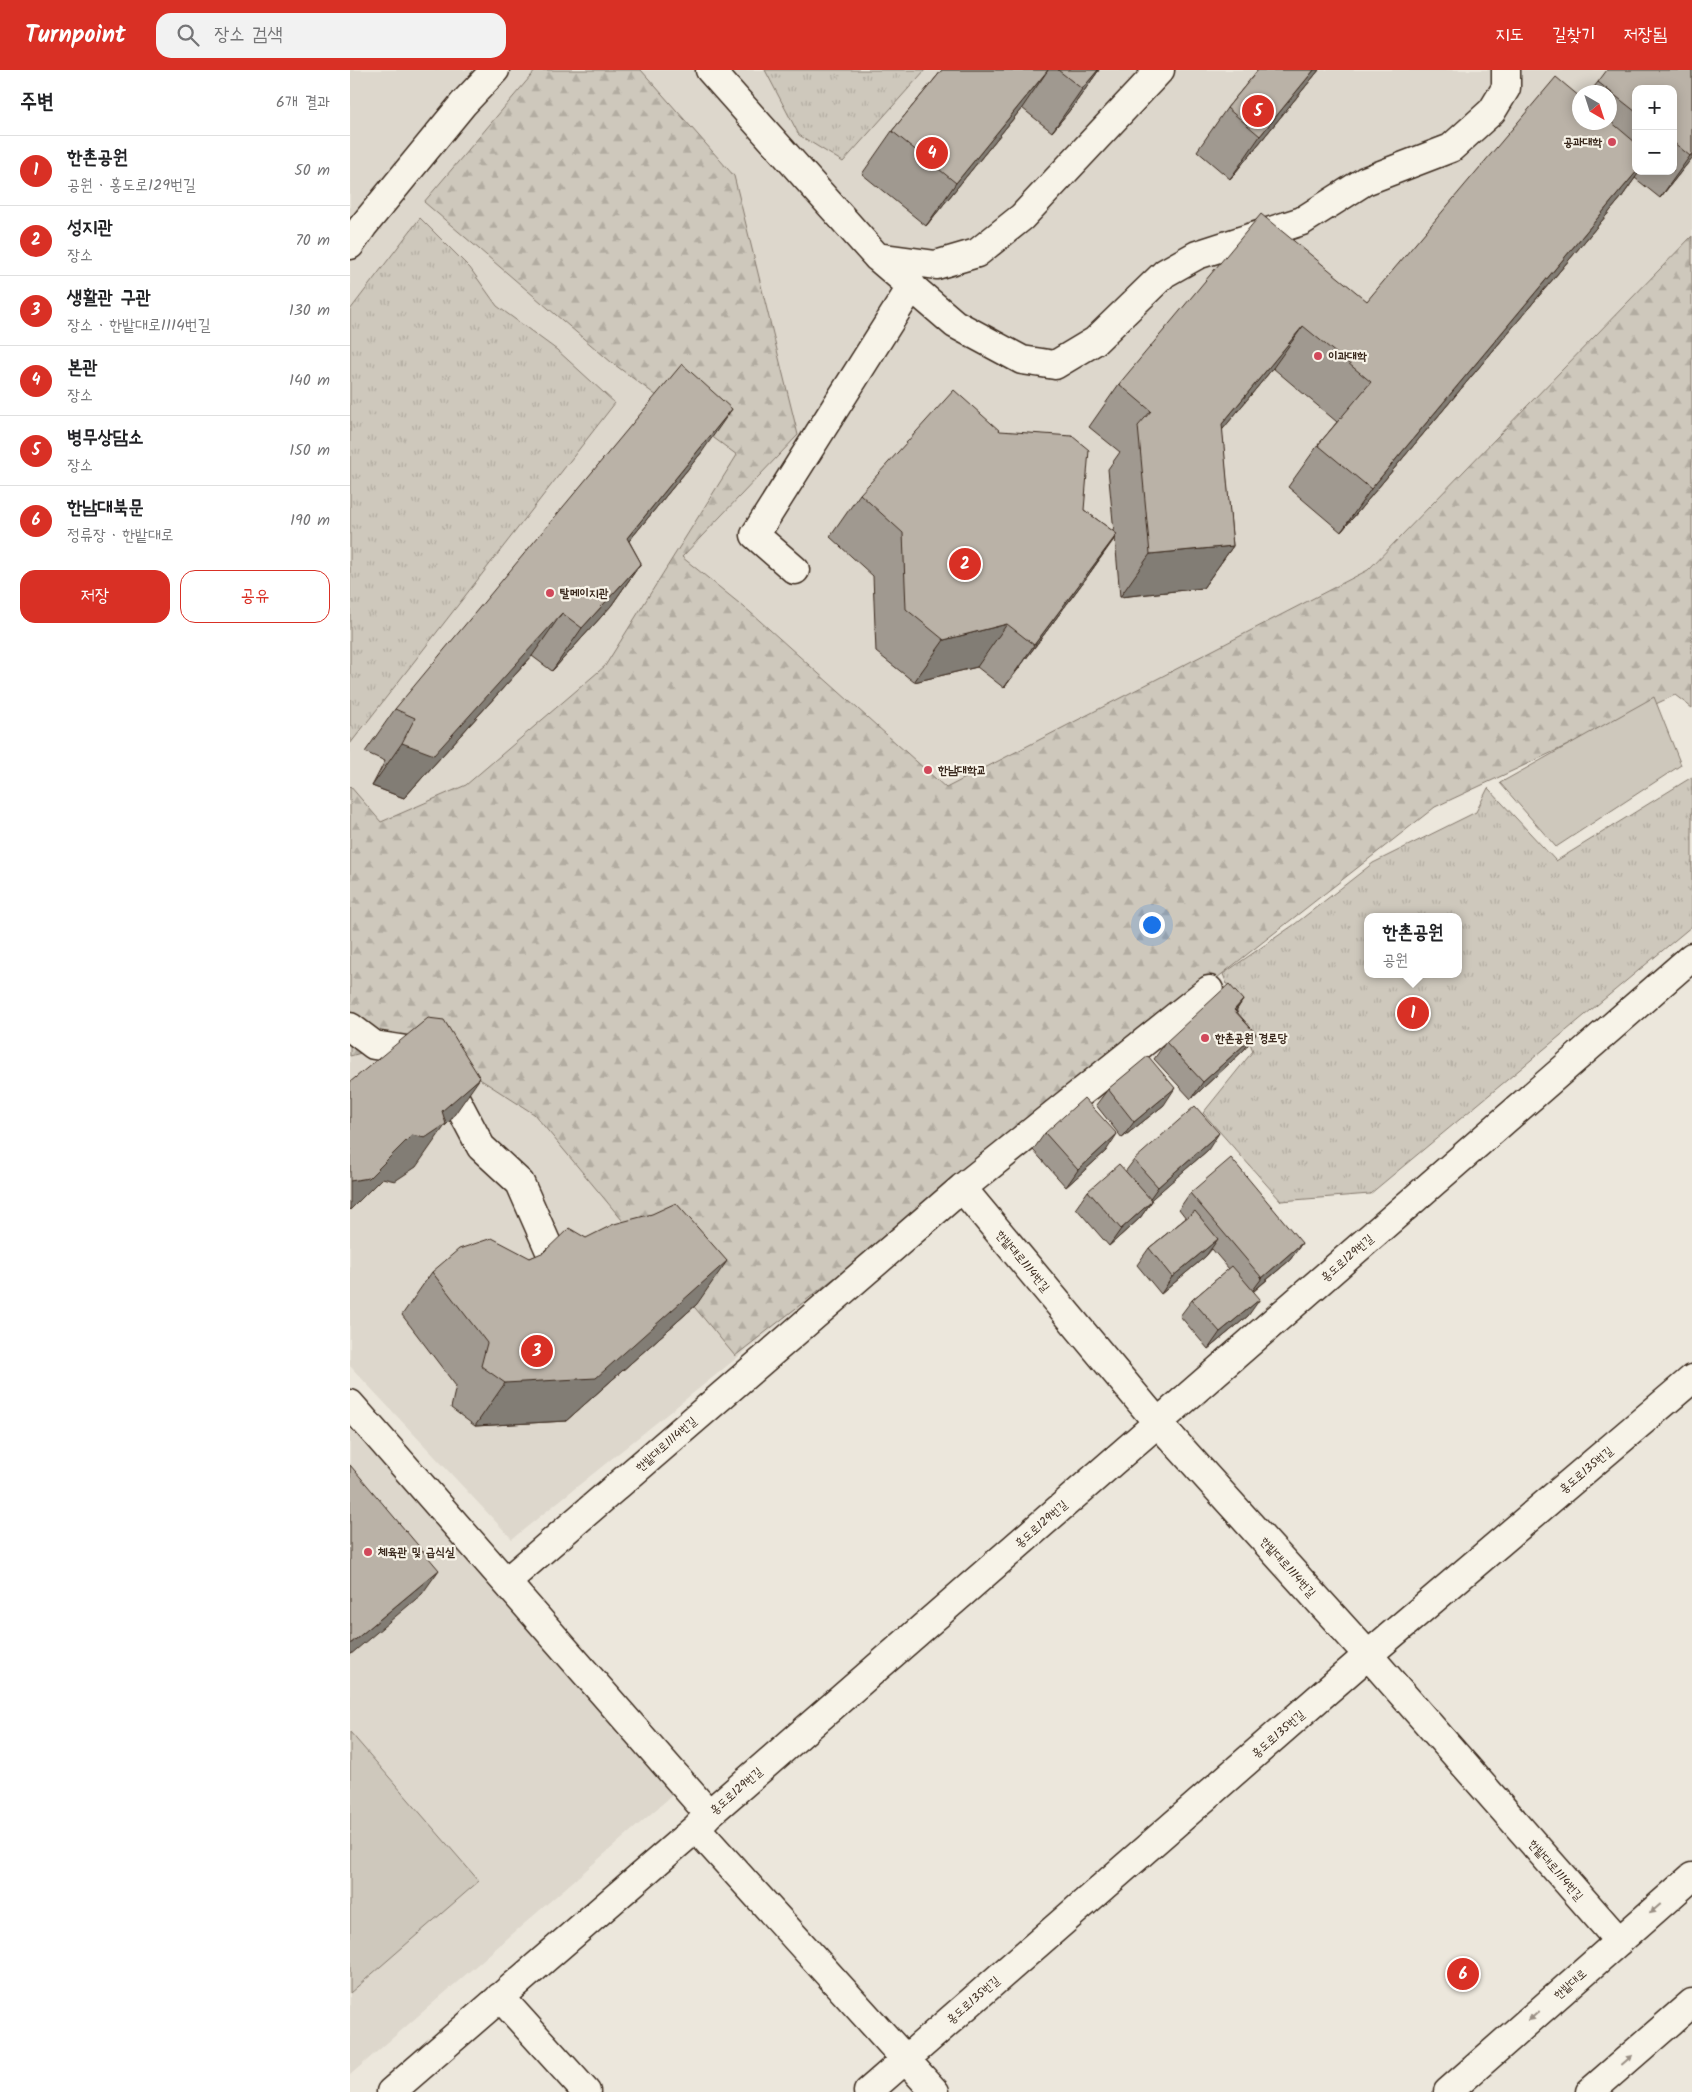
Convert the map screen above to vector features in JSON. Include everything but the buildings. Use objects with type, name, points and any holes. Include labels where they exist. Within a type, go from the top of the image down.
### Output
[{"type":"street","points":[[350,245],[363,226],[463,104],[495,70]]},
{"type":"street","points":[[710,70],[877,257],[954,324],[1022,360],[1055,365],[1094,341],[1165,273],[1197,255],[1302,221],[1365,180],[1451,148],[1492,111],[1506,88],[1506,70]]},
{"type":"street","points":[[877,257],[936,265],[977,253],[1022,217],[1160,70]]},
{"type":"street","points":[[795,570],[754,535],[912,286]]},
{"type":"street","name":"홍도로129번길","points":[[391,2092],[1692,957]]},
{"type":"street","name":"한밭대로1114번길","points":[[506,1582],[962,1188],[1209,990]]},
{"type":"street","points":[[350,1027],[374,1045],[432,1054],[481,1147],[520,1183],[550,1251]]},
{"type":"street","name":"한밭대로1114번길","points":[[962,1188],[1158,1423],[1368,1655],[1619,1941]]},
{"type":"street","name":"홍도로135번길","points":[[868,2092],[1368,1655],[1692,1379]]},
{"type":"street","points":[[350,1404],[506,1582],[702,1821],[935,2092]]},
{"type":"street","name":"한밭대로","points":[[1448,2092],[1692,1876]]},
{"type":"street","points":[[500,1997],[586,2092]]},
{"type":"street","points":[[1590,2092],[1692,2003]]},
{"type":"shaded area","name":"한남대학교","points":[[350,70],[1692,70],[1692,700],[1681,691],[1435,805],[1000,1146],[512,1539],[350,1366]]},
{"type":"shaded area","points":[[350,1417],[676,1792],[350,2075]]},
{"type":"green space","points":[[536,70],[641,70],[734,176],[798,435],[682,557],[750,612],[946,788],[1368,570],[1692,236],[1692,708],[1675,695],[1435,807],[735,1356],[534,1114],[416,1038],[350,1056],[350,786],[381,822],[466,785],[605,666],[737,455],[611,362],[424,202]]},
{"type":"green space","points":[[765,70],[925,70],[843,162],[799,135]]},
{"type":"green space","points":[[420,218],[470,268],[497,306],[557,350],[615,403],[350,744],[350,310]]},
{"type":"green space","points":[[1654,697],[1681,765],[1556,847],[1500,783]]},
{"type":"green space","points":[[1692,777],[1692,926],[1370,1194],[1281,1201],[1203,1113],[1253,1051],[1223,974],[1295,924],[1373,863],[1476,812],[1488,788],[1556,861]]},
{"type":"green space","points":[[350,1732],[479,1881],[350,1993]]},
{"type":"place","name":"병무상담소","points":[[1258,111]]},
{"type":"place","name":"공과대학","points":[[1612,142]]},
{"type":"place","name":"본관","points":[[932,153]]},
{"type":"place","name":"이과대학","points":[[1318,356]]},
{"type":"place","name":"성지관","points":[[965,564]]},
{"type":"place","name":"탈메이지관","points":[[550,593]]},
{"type":"place","name":"한남대학교","points":[[928,770]]},
{"type":"place","name":"한촌공원","points":[[1413,1013]]},
{"type":"place","name":"한촌공원 경로당","points":[[1205,1038]]},
{"type":"place","name":"생활관 구관","points":[[537,1351]]},
{"type":"place","name":"체육관 및 급식실","points":[[368,1552]]},
{"type":"place","name":"한남대북문","points":[[1463,1974]]}]
